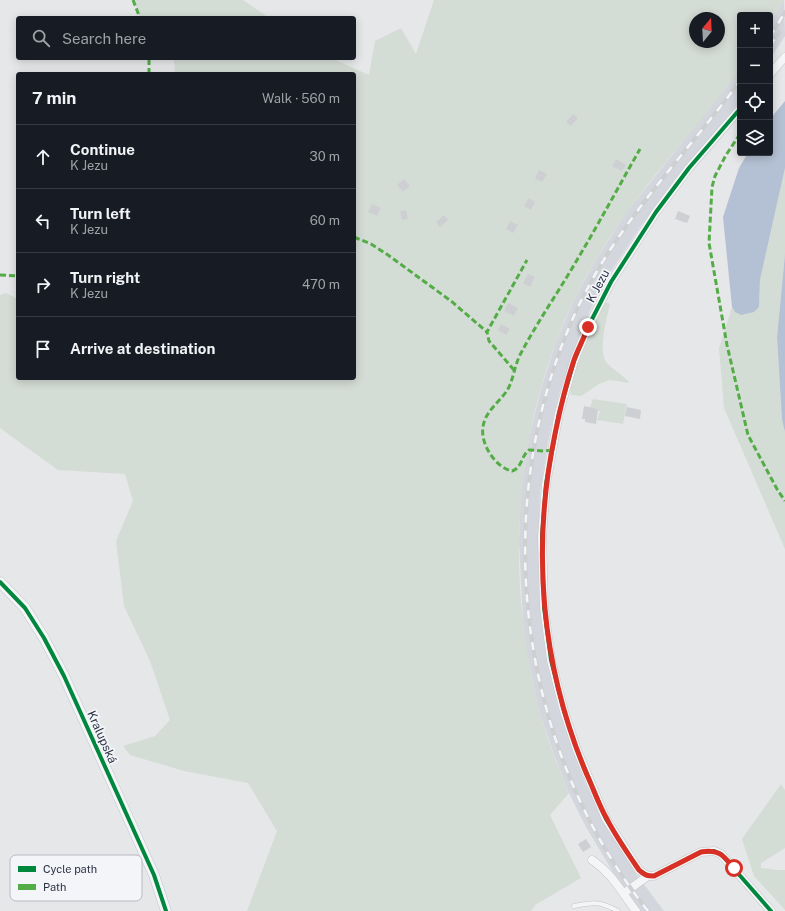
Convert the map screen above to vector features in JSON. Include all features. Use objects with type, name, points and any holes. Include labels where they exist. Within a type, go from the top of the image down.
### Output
[{"type":"street","points":[[773,71],[785,57]]},
{"type":"street","name":"K Jezu","points":[[648,876],[639,870],[606,819],[577,750],[562,704],[552,660],[544,607],[542,537],[546,484],[559,413],[574,361],[588,327],[611,282],[632,247],[669,194],[689,168],[737,112]]},
{"type":"street","name":"Kralupská","points":[[0,582],[25,608],[44,638],[64,676],[154,875],[166,911]]},
{"type":"street","points":[[624,893],[648,876],[654,876],[701,852],[714,851],[721,854],[771,911]]},
{"type":"street","points":[[592,860],[604,868],[636,911]]},
{"type":"lane","points":[[574,906],[595,902],[605,904],[618,911]]},
{"type":"shaded area","points":[[134,0],[243,0],[266,16],[139,16]]},
{"type":"shaded area","points":[[434,0],[784,0],[773,19],[773,12],[737,12],[737,74],[646,188],[599,254],[575,298],[555,346],[539,396],[528,448],[521,500],[519,552],[521,605],[528,657],[539,709],[549,741],[569,793],[550,815],[581,878],[535,905],[531,911],[247,911],[277,831],[248,783],[184,771],[130,755],[123,746],[155,736],[170,720],[150,661],[124,606],[116,541],[133,501],[125,474],[58,470],[0,428],[0,295],[6,293],[16,298],[16,380],[356,380],[356,72],[175,72],[174,60],[335,60],[369,75],[375,41],[401,28],[416,54]]},
{"type":"shaded area","points":[[784,0],[785,36],[773,54],[773,48],[773,19]]},
{"type":"shaded area","points":[[737,74],[737,105],[642,224],[610,273],[592,306],[574,349],[559,394],[548,442],[540,493],[538,541],[539,591],[546,651],[558,706],[586,785],[603,818],[636,874],[664,911],[640,911],[620,884],[586,827],[569,793],[539,711],[527,654],[523,623],[519,541],[521,491],[529,438],[541,389],[556,342],[575,298],[594,263],[626,213]]},
{"type":"shaded area","points":[[785,168],[785,254],[777,337],[782,420],[785,432],[785,549],[724,408],[719,348],[732,307],[735,312],[759,307],[760,280]]},
{"type":"shaded area","points":[[605,302],[610,304],[604,333],[604,357],[606,362],[629,383],[610,380],[599,384],[581,396],[571,395],[573,374],[577,361]]},
{"type":"shaded area","points":[[593,399],[627,404],[623,424],[597,420],[600,411],[598,411],[598,409],[590,408]]},
{"type":"shaded area","points":[[781,784],[785,790],[785,848],[761,863],[761,868],[785,870],[785,910],[754,876],[742,839]]},
{"type":"water","points":[[785,101],[785,168],[760,280],[759,307],[754,312],[741,315],[735,312],[732,307],[723,217],[739,168],[746,156],[773,156],[773,115]]},
{"type":"water","points":[[785,254],[785,432],[782,420],[777,337]]},
{"type":"building","points":[[573,114],[578,118],[571,126],[566,122]]},
{"type":"building","points":[[616,159],[626,165],[622,171],[612,166]]},
{"type":"building","points":[[539,170],[547,174],[542,182],[535,178]]},
{"type":"building","points":[[404,179],[410,186],[403,192],[397,185]]},
{"type":"building","points":[[529,198],[535,202],[531,210],[524,206]]},
{"type":"building","points":[[372,204],[381,208],[377,216],[368,212]]},
{"type":"building","points":[[406,210],[408,219],[402,220],[400,211]]},
{"type":"building","points":[[678,211],[690,216],[687,223],[675,219]]},
{"type":"building","points":[[444,215],[448,220],[440,227],[436,222]]},
{"type":"building","points":[[510,221],[518,225],[513,233],[506,229]]},
{"type":"building","points":[[528,274],[535,277],[530,287],[523,283]]},
{"type":"building","points":[[508,303],[518,308],[514,316],[504,311]]},
{"type":"building","points":[[501,324],[510,329],[506,335],[498,330]]},
{"type":"building","points":[[584,406],[598,409],[596,424],[585,422],[585,419],[582,419]]},
{"type":"building","points":[[627,407],[641,410],[640,419],[625,416]]},
{"type":"building","points":[[586,839],[591,847],[583,852],[578,844]]},
{"type":"railway","points":[[773,32],[785,12]]},
{"type":"railway","points":[[773,42],[779,33]]},
{"type":"railway","points":[[648,911],[603,844],[567,772],[543,695],[529,615],[525,535],[533,454],[551,376],[581,301],[597,271],[615,242],[655,188],[738,84]]},
{"type":"marked path","points":[[133,0],[139,16]]},
{"type":"marked path","points":[[149,60],[149,72]]},
{"type":"marked path","points":[[737,138],[715,176],[712,187],[709,243],[727,345],[748,435],[785,501]]},
{"type":"marked path","points":[[552,450],[529,450],[524,455],[518,467],[512,471],[506,469],[495,460],[487,448],[483,434],[484,421],[509,387],[519,357],[541,318],[570,272],[640,149]]},
{"type":"marked path","points":[[356,238],[371,244],[388,255],[451,301],[487,332]]},
{"type":"marked path","points":[[514,370],[489,341],[487,332],[527,260]]},
{"type":"marked path","points":[[0,275],[16,276]]},
{"type":"cycle path","points":[[737,112],[689,168],[656,212],[611,282],[588,327],[574,361],[559,413],[546,484],[542,537],[544,607],[551,660],[564,711],[577,750],[606,819],[639,870],[648,876],[654,876],[701,852],[714,851],[721,854],[771,911]]},
{"type":"cycle path","points":[[0,582],[25,608],[44,638],[64,676],[154,875],[166,911]]},
{"type":"route","points":[[588,327],[574,361],[559,413],[546,484],[542,537],[544,607],[552,660],[564,711],[577,750],[606,819],[639,870],[648,876],[654,876],[701,852],[708,851],[714,851],[721,854],[734,868]]}]
